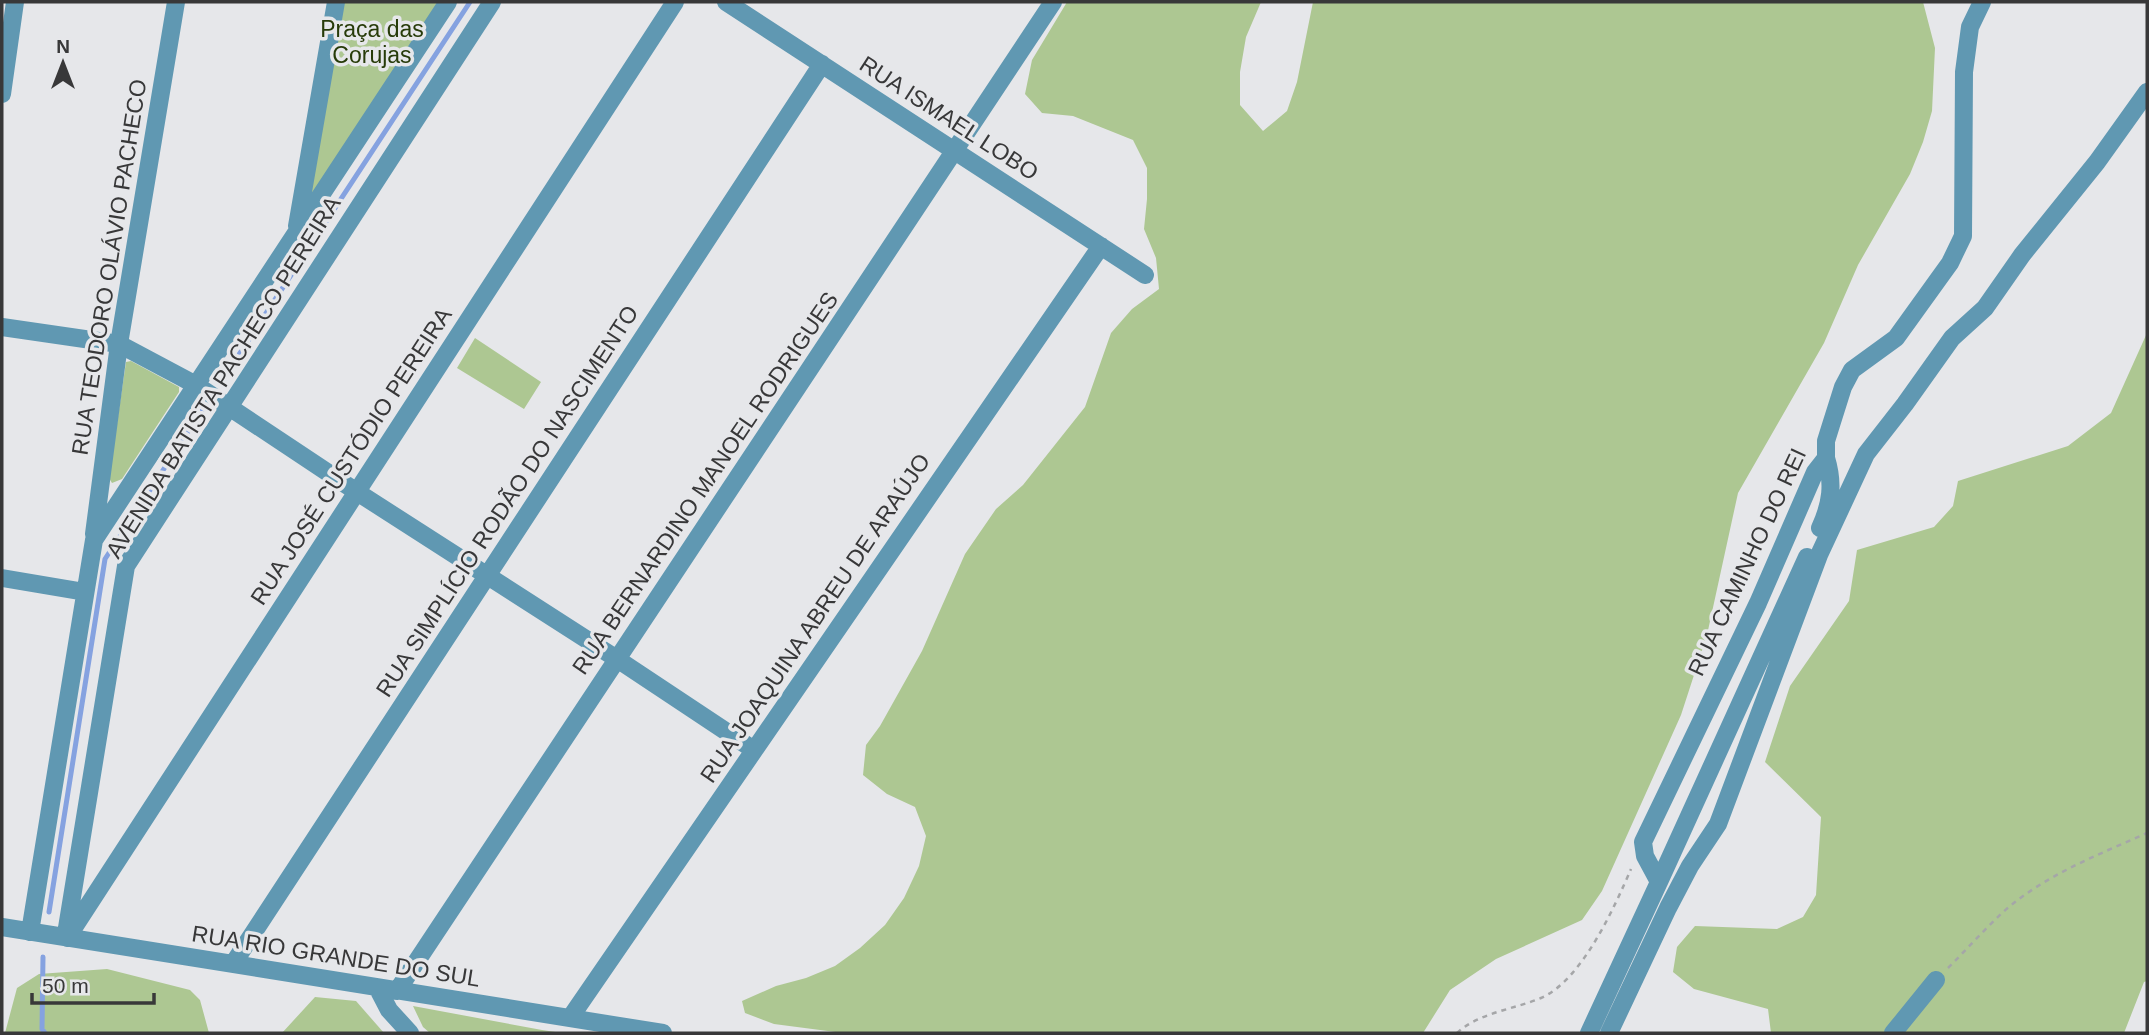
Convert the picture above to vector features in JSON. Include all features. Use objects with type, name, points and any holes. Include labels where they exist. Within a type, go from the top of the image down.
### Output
[{"type":"street","points":[[2,93],[15,2]]},
{"type":"street","name":"RUA TEODORO OLÁVIO PACHECO","points":[[94,540],[119,344],[176,2]]},
{"type":"street","points":[[296,233],[336,2]]},
{"type":"street","name":"AVENIDA BATISTA PACHECO PEREIRA","points":[[30,932],[94,540],[448,2]]},
{"type":"street","name":"AVENIDA BATISTA PACHECO PEREIRA","points":[[67,938],[126,566],[492,2]]},
{"type":"street","name":"RUA JOSÉ CUSTÓDIO PEREIRA","points":[[67,938],[675,2]]},
{"type":"street","name":"RUA ISMAEL LOBO","points":[[726,2],[1145,275]]},
{"type":"street","name":"RUA BERNARDINO MANOEL RODRIGUES","points":[[397,990],[1053,2]]},
{"type":"street","name":"RUA CAMINHO DO REI","points":[[1643,842],[1758,603],[1815,472],[1826,458],[1826,441],[1843,387],[1852,370],[1896,338],[1950,263],[1963,236],[1965,72],[1970,27],[1982,2]]},
{"type":"street","name":"RUA SIMPLÍCIO RODÃO DO NASCIMENTO","points":[[233,964],[822,64]]},
{"type":"street","points":[[1609,1033],[1690,866],[1718,824],[1819,555],[1866,454],[1952,338],[1984,308],[2022,255],[2097,162],[2147,92]]},
{"type":"street","name":"RUA JOAQUINA ABREU DE ARAÚJO","points":[[570,1018],[1101,246]]},
{"type":"street","points":[[2,327],[119,344],[195,385],[754,750]]},
{"type":"street","points":[[1589,1033],[1823,522],[1832,496],[1831,474],[1826,458]]},
{"type":"street","points":[[2,578],[85,592]]},
{"type":"street","points":[[1643,842],[1645,856],[1659,882]]},
{"type":"street","name":"RUA RIO GRANDE DO SUL","points":[[2,927],[663,1033]]},
{"type":"street","points":[[1893,1033],[1936,980]]},
{"type":"street","points":[[377,987],[389,1010],[410,1033]]},
{"type":"path","points":[[1936,980],[2001,914],[2026,895],[2064,872],[2147,832]]},
{"type":"path","points":[[1457,1033],[1481,1019],[1544,997],[1572,975],[1613,910],[1643,842]]},
{"type":"green space","name":"Praça das Corujas","points":[[338,2],[445,2],[297,230]]},
{"type":"green space","points":[[1067,2],[1261,2],[1246,37],[1240,72],[1240,105],[1263,131],[1287,111],[1297,82],[1313,2],[1923,2],[1935,48],[1932,111],[1923,142],[1910,174],[1858,265],[1824,343],[1738,493],[1707,635],[1681,715],[1602,891],[1582,920],[1496,959],[1450,990],[1423,1033],[843,1033],[774,1024],[745,1013],[742,1001],[835,966],[860,948],[885,925],[904,898],[919,866],[926,836],[915,807],[887,794],[863,775],[866,745],[880,726],[922,651],[965,554],[996,509],[1023,485],[1085,407],[1111,333],[1132,309],[1159,289],[1156,258],[1144,229],[1147,168],[1133,140],[1073,116],[1042,113],[1025,94],[1032,60]]},
{"type":"green space","points":[[2147,333],[2147,981],[2144,982],[2124,1033],[1771,1033],[1768,1009],[1694,989],[1673,972],[1677,947],[1695,926],[1777,929],[1803,917],[1816,895],[1821,817],[1765,762],[1790,686],[1849,601],[1857,550],[1934,527],[1953,506],[1958,481],[2068,446],[2111,413]]},
{"type":"green space","points":[[475,338],[541,382],[524,409],[457,368]]},
{"type":"green space","points":[[131,361],[179,387],[179,392],[122,479],[112,483],[109,478],[126,362]]},
{"type":"green space","points":[[107,969],[190,990],[200,1000],[209,1033],[5,1033],[17,988],[39,974]]},
{"type":"green space","points":[[315,997],[356,1001],[384,1033],[282,1033]]},
{"type":"green space","points":[[413,1006],[562,1033],[430,1033],[423,1027]]},
{"type":"waterway","points":[[221,382],[470,2]]},
{"type":"waterway","points":[[49,912],[105,559],[205,406]]},
{"type":"waterway","points":[[43,957],[42,1029],[45,1033]]}]
